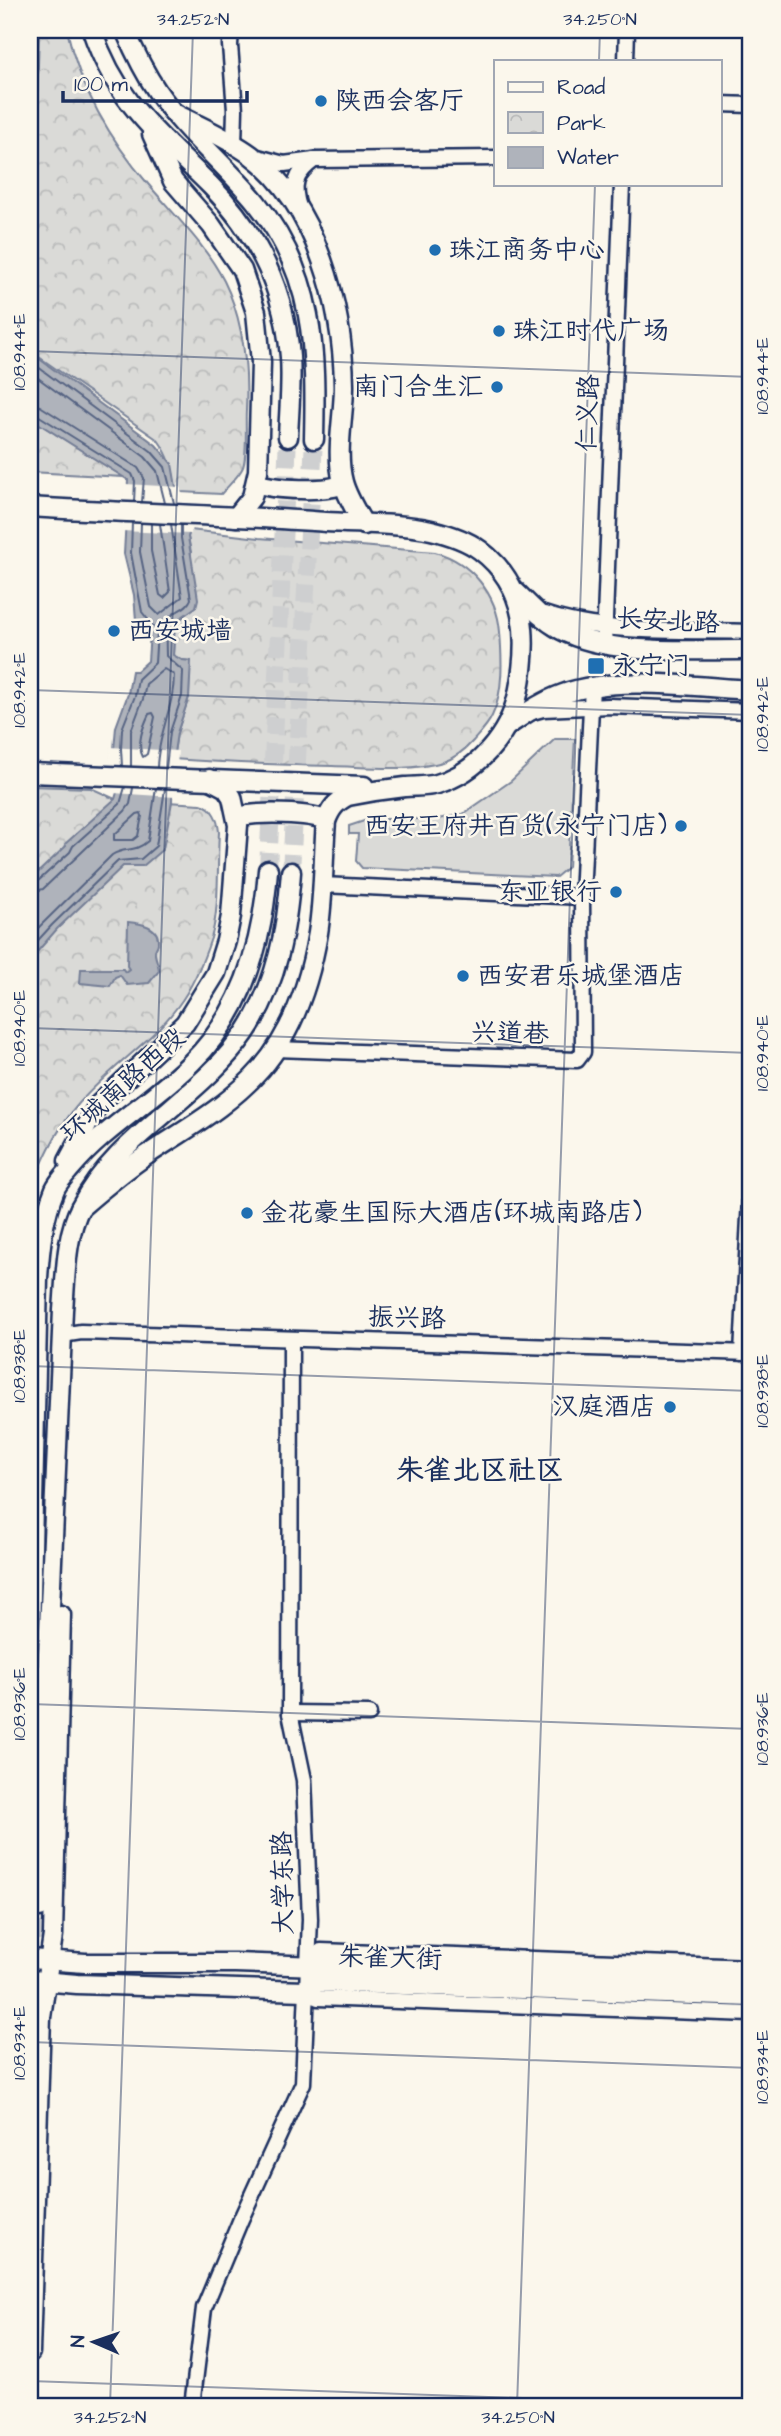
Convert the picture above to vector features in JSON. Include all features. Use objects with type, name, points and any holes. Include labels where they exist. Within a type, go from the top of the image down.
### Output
[{"type":"main road","points":[[92,30],[112,77],[131,106],[212,187],[236,215],[268,265],[279,296],[289,347],[288,437]]},
{"type":"main road","points":[[125,30],[157,91],[258,205],[276,231],[298,276],[312,335],[315,368],[314,439]]},
{"type":"main road","points":[[176,114],[234,144],[252,156],[274,177],[301,216],[323,258],[339,320],[344,386],[341,458],[343,484],[364,525]]},
{"type":"main road","points":[[147,124],[173,181],[211,225],[242,270],[256,312],[261,362],[257,483],[252,497],[236,517]]},
{"type":"main road","points":[[257,483],[273,487],[334,488],[343,484]]},
{"type":"main road","name":"长安北路","points":[[30,507],[428,529],[457,537],[480,550],[536,613],[562,631],[604,636],[617,648],[751,650]]},
{"type":"main road","points":[[80,1208],[128,1168],[192,1127],[222,1104],[260,1070],[276,1049],[301,997],[311,965],[318,933],[326,821],[337,801],[348,796],[403,787],[436,785],[460,774],[495,744],[507,726],[516,700],[524,649],[523,623],[515,590]]},
{"type":"main road","points":[[507,726],[545,701],[564,693],[607,683],[751,690]]},
{"type":"main road","points":[[30,773],[403,787]]},
{"type":"main road","points":[[56,1187],[98,1105],[185,1023],[216,973],[233,904],[238,817],[232,797],[226,788],[209,779]]},
{"type":"main road","points":[[238,817],[247,814],[288,815],[320,817],[326,821]]},
{"type":"main road","name":"环城南路西段","points":[[30,1639],[38,1278],[40,1244],[46,1217],[56,1187],[84,1152],[191,1063],[214,1037],[247,979],[264,917],[268,870]]},
{"type":"main road","name":"环城南路西段","points":[[40,1907],[45,1721],[67,1258],[80,1208],[112,1161],[205,1079],[244,1034],[274,973],[284,933],[291,872]]},
{"type":"main road","name":"环城南路西段","points":[[30,2352],[41,2017],[38,1981],[49,1960],[53,1935],[61,1651],[56,1483]]},
{"type":"main road","name":"朱雀大街","points":[[30,1959],[751,1981]]},
{"type":"main road","name":"朱雀大街","points":[[38,1981],[306,1991],[318,1982],[751,1997]]},
{"type":"street","points":[[231,30],[234,144]]},
{"type":"street","points":[[626,60],[627,30]]},
{"type":"street","points":[[722,104],[751,105]]},
{"type":"street","points":[[252,156],[284,164],[314,160],[494,159]]},
{"type":"street","points":[[301,216],[296,200],[297,178],[301,170],[314,160]]},
{"type":"street","name":"仁义路","points":[[604,636],[622,186]]},
{"type":"street","points":[[604,636],[751,632]]},
{"type":"street","name":"兴道巷","points":[[276,1049],[577,1060],[583,1052],[582,897],[592,686]]},
{"type":"street","points":[[524,715],[543,709],[590,707],[751,711]]},
{"type":"street","points":[[322,886],[582,897]]},
{"type":"street","points":[[746,1353],[751,1179]]},
{"type":"street","name":"振兴路","points":[[62,1335],[81,1332],[746,1353]]},
{"type":"street","name":"大学东路","points":[[192,2406],[204,2308],[241,2218],[303,2082],[310,1919],[304,1780],[290,1713],[291,1339]]},
{"type":"street","points":[[290,1713],[369,1714]]},
{"type":"street","points":[[308,1966],[321,1951],[751,1967]]},
{"type":"street","points":[[306,1991],[318,1998],[751,2014]]},
{"type":"green space","points":[[39,30],[67,30],[88,92],[109,131],[134,167],[208,255],[231,296],[245,361],[246,450],[242,469],[221,494],[181,492],[175,487],[170,462],[158,440],[39,357],[30,342]]},
{"type":"green space","points":[[30,418],[124,477],[30,472]]},
{"type":"green space","points":[[190,530],[435,552],[460,563],[488,593],[498,618],[501,652],[499,696],[488,723],[456,756],[443,762],[416,767],[374,768],[173,759],[177,733],[189,697],[190,661],[173,655],[175,622],[185,616],[191,552],[188,537]]},
{"type":"green space","points":[[555,739],[575,739],[568,867],[556,877],[362,868],[356,861],[358,834],[349,834],[349,826],[370,819],[439,819],[463,814],[511,781]]},
{"type":"green space","points":[[30,786],[91,788],[115,799],[201,804],[209,808],[214,815],[219,832],[214,927],[193,982],[167,1020],[101,1081],[68,1117],[49,1148],[30,1192]]},
{"type":"water","points":[[30,352],[156,445],[172,464],[176,487],[190,530],[188,537],[198,599],[196,607],[175,622],[173,655],[191,661],[189,697],[177,733],[173,759],[172,802],[163,849],[143,866],[123,866],[57,929],[30,960],[30,880],[115,799],[118,789],[114,749],[116,727],[128,694],[132,671],[137,671],[148,661],[150,632],[141,620],[136,620],[134,595],[124,554],[128,480],[30,418]]},
{"type":"water","points":[[128,922],[148,926],[156,933],[158,943],[155,952],[159,971],[149,983],[127,985],[120,975],[115,977],[110,986],[80,983],[81,969],[123,969],[125,972],[129,969]]},
{"type":"pier","points":[[125,484],[180,487],[192,525],[191,534],[121,531]]},
{"type":"pier","points":[[110,747],[178,751],[175,797],[113,793]]},
{"type":"tunnel","points":[[268,870],[288,437]]},
{"type":"tunnel","points":[[291,872],[314,439]]},
{"type":"tunnel","points":[[37,1994],[40,1907]]},
{"type":"place","name":"陕西会客厅","points":[[321,101]]},
{"type":"place","name":"珠江商务中心","points":[[435,250]]},
{"type":"place","name":"珠江时代广场","points":[[499,331]]},
{"type":"place","name":"南门合生汇","points":[[497,387]]},
{"type":"place","name":"西安城墙","points":[[114,631]]},
{"type":"place","name":"永宁门","points":[[596,666]]},
{"type":"place","name":"西安王府井百货(永宁门店)","points":[[681,826]]},
{"type":"place","name":"东亚银行","points":[[616,892]]},
{"type":"place","name":"西安君乐城堡酒店","points":[[463,976]]},
{"type":"place","name":"金花豪生国际大酒店(环城南路店)","points":[[247,1213]]},
{"type":"place","name":"汉庭酒店","points":[[670,1407]]},
{"type":"district","name":"朱雀北区社区","points":[[480,1470]]}]
